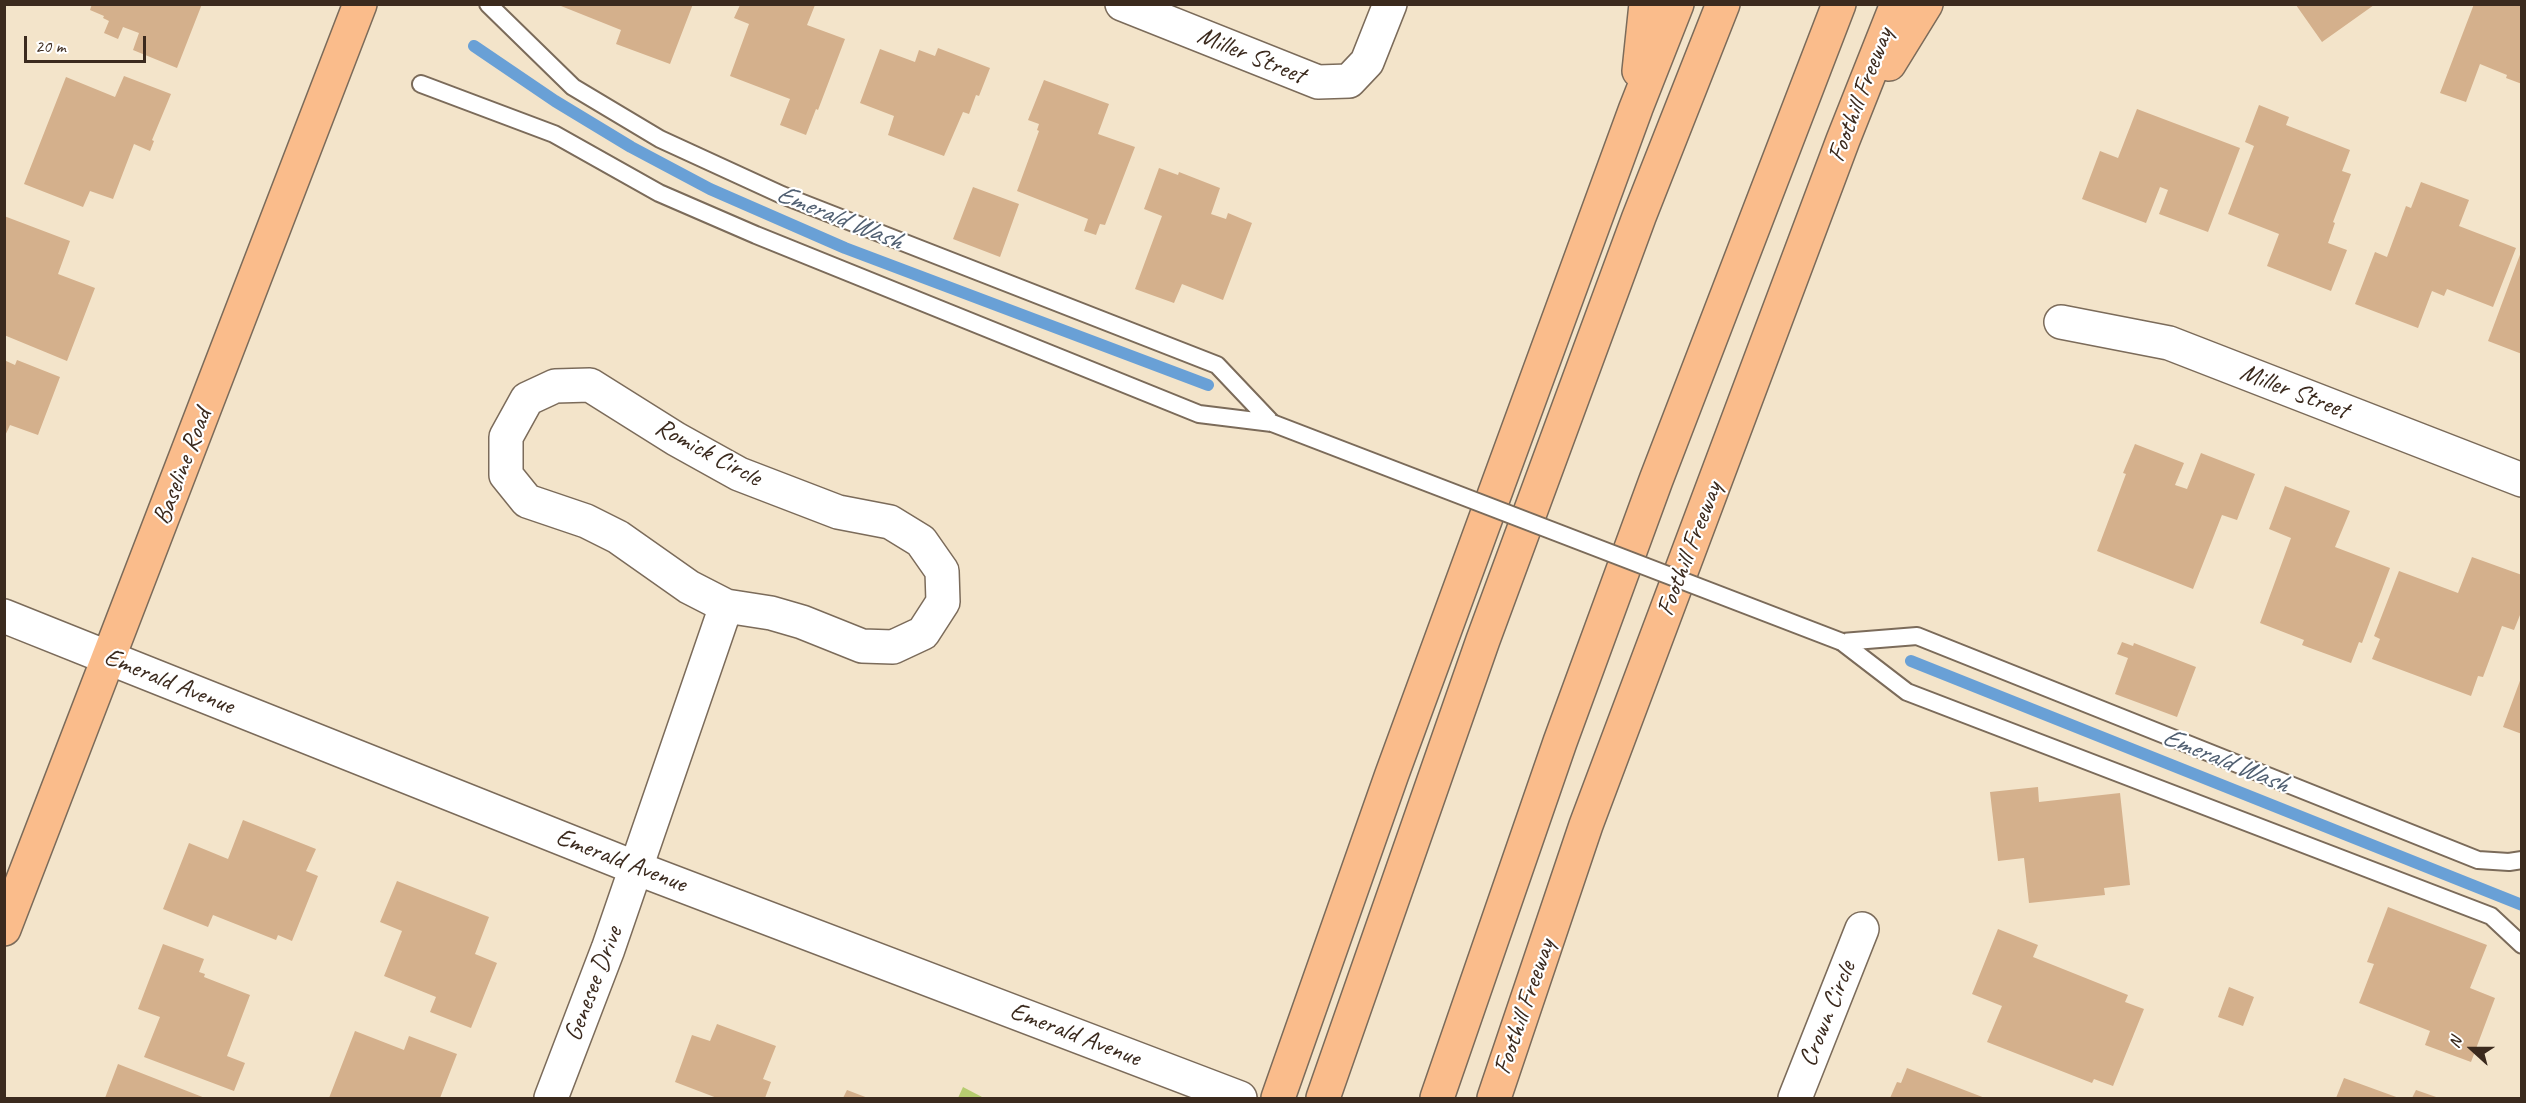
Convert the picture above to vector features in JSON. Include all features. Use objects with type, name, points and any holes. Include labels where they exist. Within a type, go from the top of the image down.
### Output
[{"type":"main road","name":"Baseline Road","points":[[4,929],[360,4]]},
{"type":"main road","points":[[1636,108],[1646,4]]},
{"type":"main road","points":[[1278,1098],[1392,774],[1636,108],[1677,4]]},
{"type":"main road","points":[[1323,1098],[1500,596],[1638,217],[1723,4]]},
{"type":"main road","points":[[1437,1098],[1560,742],[1648,501],[1839,4]]},
{"type":"main road","name":"Foothill Freeway","points":[[1494,1098],[1587,825],[1896,4]]},
{"type":"main road","points":[[1843,140],[1926,4]]},
{"type":"street","name":"Miller Street","points":[[1122,4],[1318,82],[1349,81],[1367,62],[1389,4]]},
{"type":"street","name":"Miller Street","points":[[2061,322],[2169,344],[2522,480]]},
{"type":"street","name":"Romick Circle","points":[[590,385],[676,439],[740,474],[838,512],[890,522],[921,541],[942,571],[943,602],[923,633],[893,647],[862,646],[802,622],[771,613],[726,606],[689,587],[618,537],[586,521],[527,501],[506,475],[506,437],[527,399],[555,386],[590,385]]},
{"type":"street","points":[[636,868],[726,606]]},
{"type":"street","name":"Emerald Avenue","points":[[4,616],[636,868],[1240,1098]]},
{"type":"street","name":"Genesee Drive","points":[[551,1098],[636,868]]},
{"type":"street","name":"Crown Circle","points":[[1795,1098],[1862,929]]},
{"type":"lane","points":[[488,4],[573,87],[660,139],[782,195],[1217,365],[1272,423]]},
{"type":"lane","points":[[422,84],[554,134],[659,193],[756,235],[1199,414],[1272,423],[1842,642],[1907,692],[2491,916],[2522,945]]},
{"type":"lane","points":[[1842,642],[1917,636],[2478,860],[2509,862],[2522,860]]},
{"type":"green space","points":[[963,1087],[982,1097],[982,1098],[958,1098]]},
{"type":"building","points":[[92,4],[202,4],[177,68],[133,50],[139,33],[123,27],[118,39],[104,33],[109,21],[103,18],[104,16],[90,10]]},
{"type":"building","points":[[556,4],[693,4],[670,64],[616,44],[621,30]]},
{"type":"building","points":[[2474,4],[2522,4],[2522,84],[2480,64],[2466,102],[2440,93]]},
{"type":"building","points":[[740,5],[815,5],[807,25],[845,39],[806,135],[780,125],[790,99],[730,76],[749,24],[734,18]]},
{"type":"building","points":[[2296,5],[2374,5],[2322,42]]},
{"type":"building","points":[[938,48],[990,68],[969,114],[963,112],[944,156],[888,135],[894,116],[860,103],[880,49],[915,62],[919,50],[935,56]]},
{"type":"building","points":[[124,76],[171,94],[152,140],[154,141],[150,151],[134,144],[113,199],[90,191],[83,207],[24,184],[66,77],[115,97]]},
{"type":"building","points":[[1044,80],[1109,104],[1098,134],[1135,147],[1105,225],[1100,224],[1096,235],[1084,231],[1088,219],[1017,191],[1039,131],[1037,130],[1039,124],[1028,120]]},
{"type":"building","points":[[2259,105],[2289,117],[2286,125],[2350,150],[2342,171],[2351,174],[2333,222],[2335,223],[2328,243],[2347,250],[2331,291],[2267,266],[2279,234],[2228,214],[2254,146],[2245,142]]},
{"type":"building","points":[[2137,109],[2240,148],[2208,232],[2159,214],[2168,190],[2160,187],[2146,223],[2082,199],[2100,151],[2118,158]]},
{"type":"building","points":[[1159,168],[1178,175],[1179,172],[1220,188],[1211,214],[1226,219],[1228,213],[1252,223],[1223,300],[1182,284],[1174,303],[1135,289],[1162,216],[1144,209]]},
{"type":"building","points":[[2421,182],[2469,200],[2459,226],[2516,248],[2493,307],[2447,289],[2444,296],[2432,291],[2418,328],[2355,304],[2375,252],[2387,257],[2406,206],[2411,208]]},
{"type":"building","points":[[973,187],[1019,204],[1000,257],[953,239]]},
{"type":"building","points":[[4,216],[70,241],[58,274],[95,288],[67,361],[4,335]]},
{"type":"building","points":[[2522,252],[2522,354],[2488,341]]},
{"type":"building","points":[[4,360],[15,365],[17,360],[60,377],[38,435],[10,425],[4,438]]},
{"type":"building","points":[[2135,444],[2184,463],[2175,485],[2187,489],[2201,453],[2255,474],[2237,520],[2222,515],[2193,589],[2097,551]]},
{"type":"building","points":[[2285,486],[2350,511],[2335,547],[2390,568],[2362,643],[2359,642],[2351,663],[2302,645],[2304,640],[2260,623],[2291,538],[2269,529]]},
{"type":"building","points":[[2472,557],[2522,575],[2522,610],[2514,630],[2502,626],[2483,677],[2478,676],[2471,696],[2372,659],[2380,639],[2374,636],[2399,571],[2458,593]]},
{"type":"building","points":[[2122,642],[2133,646],[2134,643],[2196,667],[2177,717],[2115,694],[2128,658],[2117,654]]},
{"type":"building","points":[[2522,678],[2522,734],[2503,727]]},
{"type":"building","points":[[2038,787],[2039,802],[2120,793],[2130,885],[2104,888],[2105,895],[2029,903],[2024,858],[1998,861],[1990,792]]},
{"type":"building","points":[[243,820],[316,849],[306,871],[318,876],[292,941],[278,935],[276,940],[213,915],[208,927],[163,909],[189,843],[228,859]]},
{"type":"building","points":[[397,881],[489,917],[475,954],[497,963],[471,1028],[430,1012],[436,997],[384,976],[402,931],[380,922]]},
{"type":"building","points":[[2388,907],[2487,945],[2470,988],[2495,998],[2471,1062],[2425,1045],[2430,1031],[2359,1003],[2374,964],[2367,962]]},
{"type":"building","points":[[1998,929],[2038,945],[2033,957],[2128,995],[2125,1002],[2144,1009],[2113,1086],[2094,1079],[2092,1083],[1987,1042],[2002,1006],[1972,994]]},
{"type":"building","points":[[163,944],[204,959],[199,972],[205,974],[204,977],[250,995],[227,1056],[245,1063],[234,1091],[144,1057],[160,1017],[138,1009]]},
{"type":"building","points":[[2229,987],[2254,997],[2243,1026],[2218,1017]]},
{"type":"building","points":[[717,1024],[776,1046],[763,1079],[771,1082],[765,1098],[717,1098],[675,1082],[692,1035],[710,1041]]},
{"type":"building","points":[[355,1031],[404,1050],[409,1036],[457,1054],[440,1098],[329,1098]]},
{"type":"building","points":[[118,1064],[205,1098],[105,1098]]},
{"type":"building","points":[[1907,1068],[1985,1098],[1890,1098],[1897,1082],[1901,1083]]},
{"type":"building","points":[[2344,1078],[2399,1098],[2336,1098]]},
{"type":"building","points":[[847,1090],[868,1098],[843,1098]]},
{"type":"building","points":[[2416,1090],[2439,1098],[2412,1098]]},
{"type":"waterway","name":"Emerald Wash","points":[[474,46],[555,101],[631,147],[710,189],[845,248],[1208,385]]},
{"type":"waterway","name":"Emerald Wash","points":[[1911,661],[2522,905]]}]
